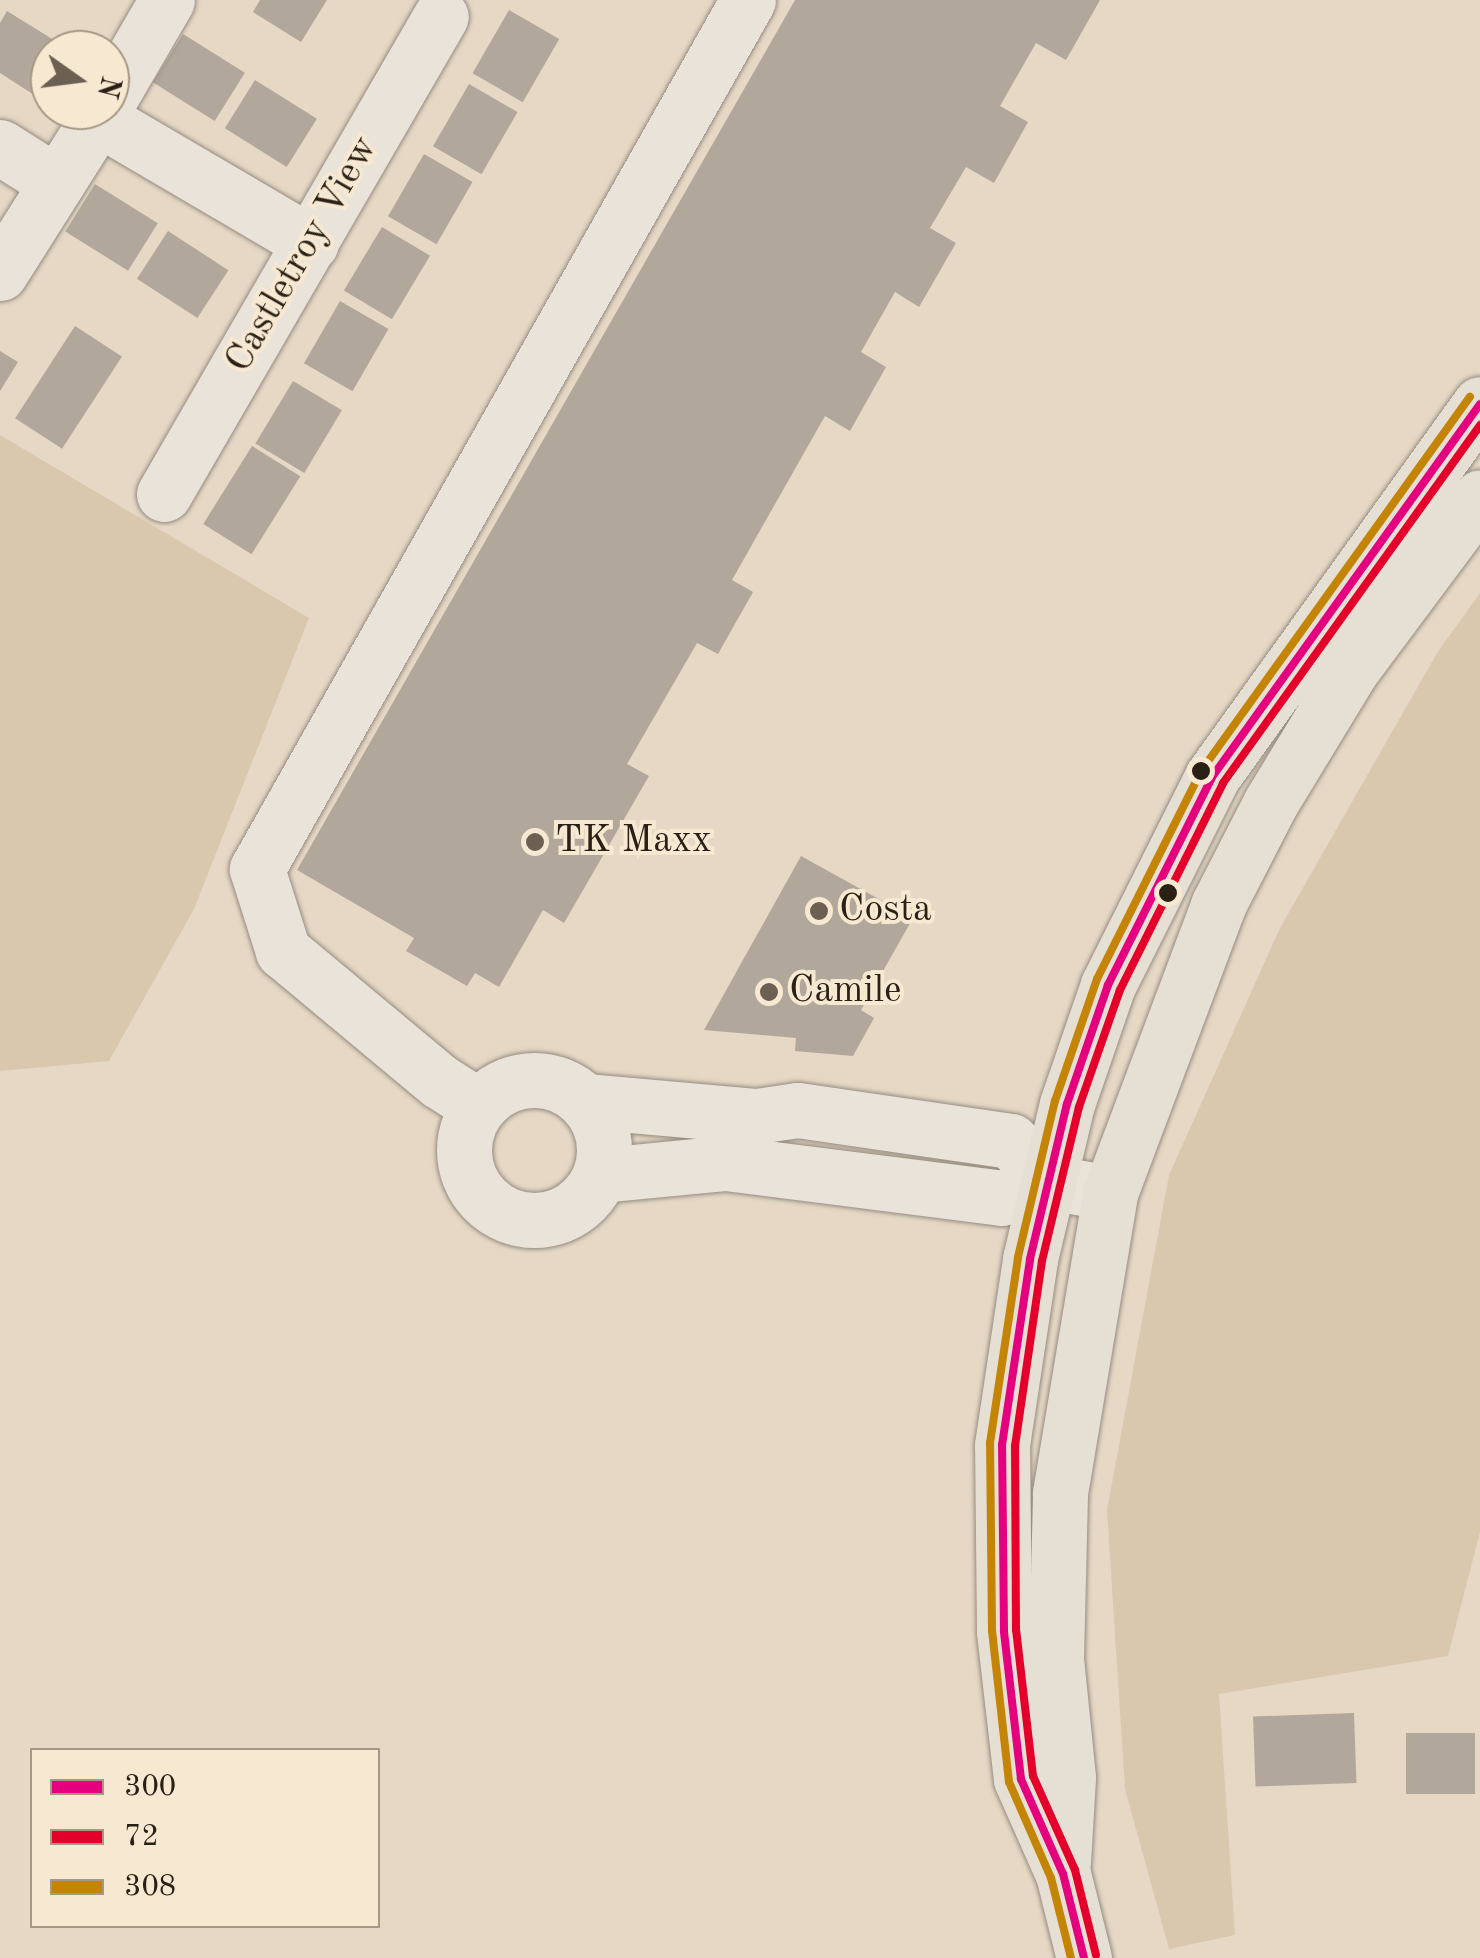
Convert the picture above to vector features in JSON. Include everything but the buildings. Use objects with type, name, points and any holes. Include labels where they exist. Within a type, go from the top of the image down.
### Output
[{"type":"main road","points":[[1084,1958],[1062,1874],[1021,1779],[1004,1631],[1002,1446],[1048,1182],[1108,985],[1212,777],[1480,404]]},
{"type":"main road","points":[[1062,1874],[1068,1776],[1056,1659],[1060,1493],[1110,1193],[1218,905],[1271,802],[1352,669],[1480,497]]},
{"type":"street","points":[[130,64],[167,0]]},
{"type":"street","points":[[478,1106],[439,1081],[283,951],[257,869],[748,0]]},
{"type":"street","name":"Castletroy View","points":[[164,494],[441,16]]},
{"type":"street","points":[[130,126],[311,243]]},
{"type":"street","points":[[0,274],[91,130]]},
{"type":"street","points":[[0,147],[58,184]]},
{"type":"street","points":[[585,1100],[605,1144],[601,1175],[584,1200],[558,1217],[528,1221],[499,1212],[476,1192],[464,1164],[464,1133],[478,1106],[496,1090],[530,1080],[565,1086],[585,1100],[757,1116],[798,1110],[1011,1141],[1048,1182]]},
{"type":"street","points":[[601,1175],[726,1163],[1002,1198],[1048,1182],[1110,1193]]},
{"type":"shaded area","points":[[0,435],[309,618],[194,909],[109,1061],[0,1071]]},
{"type":"shaded area","points":[[1480,593],[1480,1532],[1448,1656],[1219,1694],[1235,1935],[1169,1949],[1125,1789],[1107,1510],[1169,1175],[1280,928],[1437,653]]},
{"type":"transit line","name":"308","points":[[1071,1958],[1051,1878],[1009,1782],[992,1631],[990,1443],[1018,1257],[1055,1101],[1097,979],[1201,771],[1470,397]]},
{"type":"transit line","name":"300","points":[[1084,1958],[1063,1874],[1021,1779],[1004,1631],[1002,1445],[1030,1259],[1067,1104],[1108,985],[1212,777],[1480,404]]},
{"type":"transit line","name":"72","points":[[1096,1955],[1075,1870],[1033,1776],[1016,1630],[1015,1446],[1042,1261],[1079,1107],[1120,990],[1223,783],[1480,425]]},
{"type":"place","name":"TK Maxx","points":[[535,842]]},
{"type":"place","name":"Costa","points":[[819,911]]},
{"type":"place","name":"Camile","points":[[769,992]]}]
